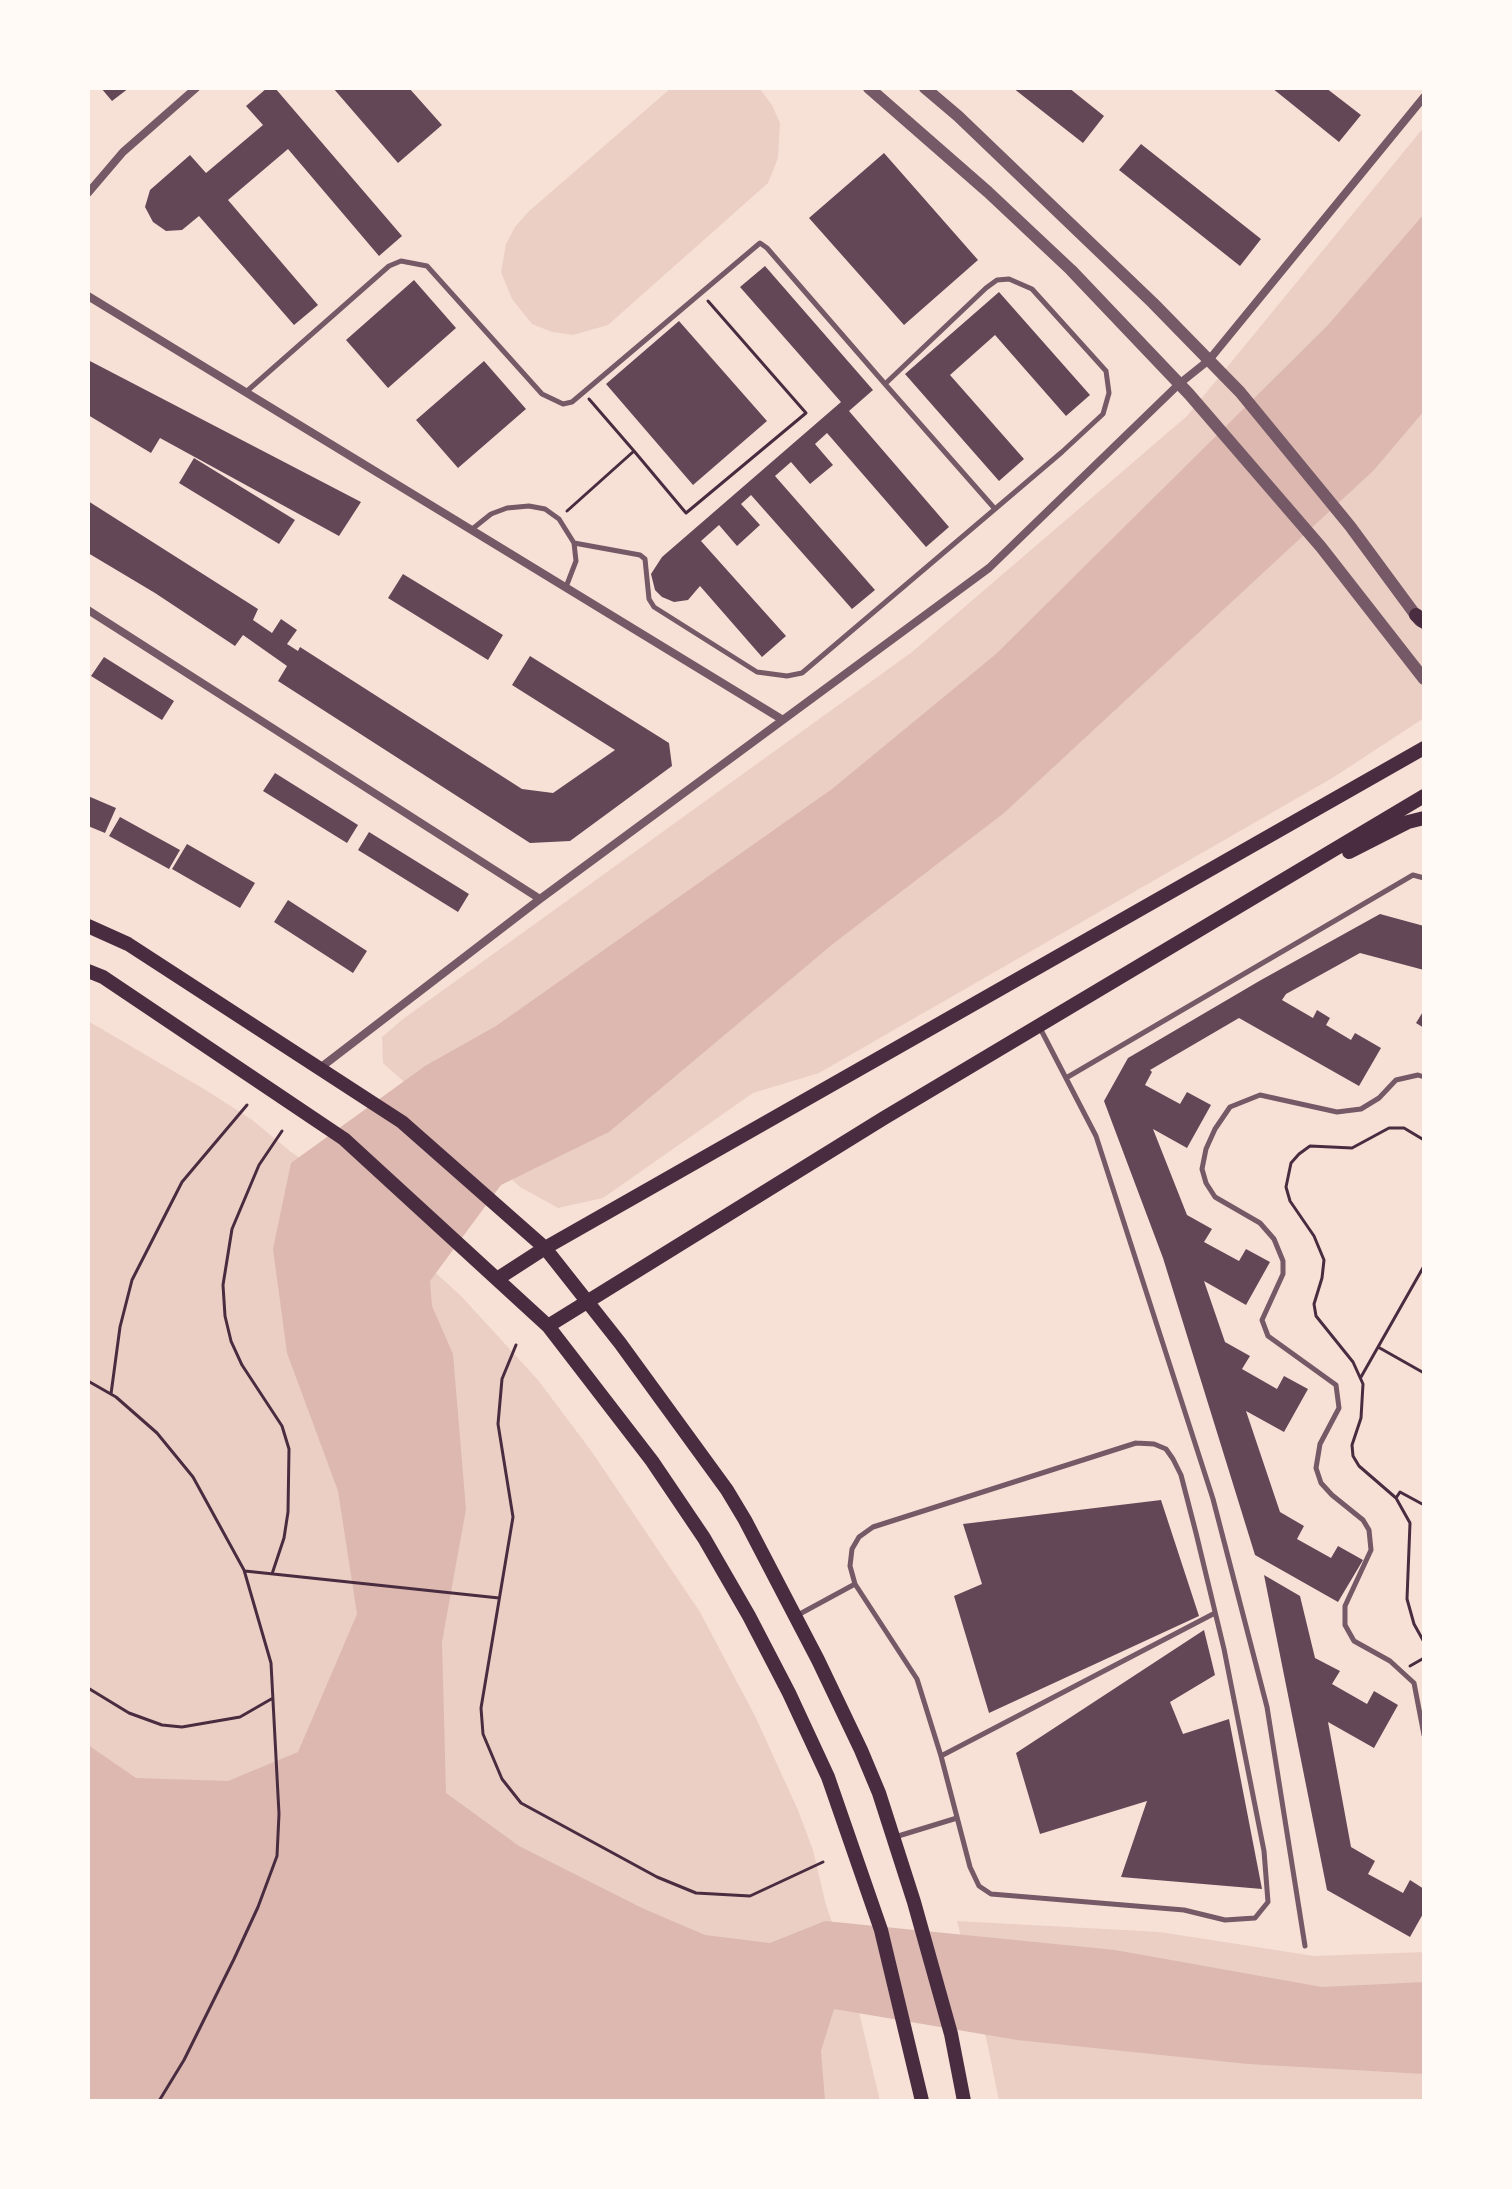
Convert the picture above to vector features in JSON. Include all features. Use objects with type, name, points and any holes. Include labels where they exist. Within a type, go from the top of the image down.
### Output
[{"type":"main road","points":[[497,1279],[545,1248],[1424,748]]},
{"type":"main road","points":[[548,1326],[884,1118],[1424,796]]},
{"type":"main road","points":[[1259,897],[1408,822],[1424,818]]},
{"type":"main road","points":[[88,926],[128,944],[402,1122],[545,1248],[573,1280],[727,1490],[861,1750],[894,1838],[949,2023],[964,2101]]},
{"type":"main road","points":[[88,971],[103,977],[344,1139],[548,1326],[601,1393],[678,1498],[727,1576],[789,1693],[828,1777],[881,1930],[922,2101]]},
{"type":"street","points":[[88,193],[123,152],[196,88]]},
{"type":"street","points":[[869,88],[1071,270],[1210,417],[1321,547],[1424,679]]},
{"type":"street","points":[[925,88],[970,127],[1153,303],[1240,392],[1350,526],[1421,621]]},
{"type":"street","points":[[320,1068],[540,899],[989,568],[1179,384],[1209,360],[1424,97]]},
{"type":"street","points":[[88,296],[783,720]]},
{"type":"street","points":[[88,610],[540,899]]},
{"type":"lane","points":[[246,392],[389,266],[401,261],[427,266],[542,394],[563,404],[572,402],[760,243],[995,509]]},
{"type":"lane","points":[[574,543],[640,555],[645,559],[649,599],[654,607],[757,672],[787,676],[802,673],[1103,414],[1109,393],[1106,371],[1032,289],[1009,279],[997,280],[986,288],[885,384]]},
{"type":"lane","points":[[471,530],[491,514],[507,508],[545,509],[559,519],[574,543],[576,561],[566,588]]},
{"type":"lane","points":[[1066,1078],[1413,875],[1424,878]]},
{"type":"lane","points":[[1040,1027],[1096,1136],[1213,1499],[1267,1707],[1305,1946]]},
{"type":"lane","points":[[1424,1077],[1418,1075],[1396,1080],[1379,1098],[1361,1109],[1337,1112],[1260,1095],[1230,1107],[1215,1129],[1202,1169],[1215,1197],[1260,1223],[1274,1239],[1283,1261],[1283,1274],[1262,1320],[1268,1336],[1336,1385],[1339,1408],[1320,1444],[1316,1468],[1321,1483],[1363,1520],[1369,1530],[1371,1550],[1345,1606],[1345,1625],[1354,1641],[1403,1671],[1414,1683],[1424,1735]]},
{"type":"lane","points":[[1136,1443],[1145,1444],[1166,1449],[1181,1475],[1215,1613],[1264,1851],[1268,1902],[1255,1918],[1225,1920],[1184,1910],[991,1894],[979,1886],[970,1867],[917,1679],[855,1584],[850,1566],[852,1549],[859,1537],[873,1527],[1136,1443]]},
{"type":"lane","points":[[795,1617],[855,1584]]},
{"type":"lane","points":[[941,1756],[1215,1613]]},
{"type":"lane","points":[[894,1838],[957,1818]]},
{"type":"path","points":[[584,393],[686,513],[806,413],[701,293]]},
{"type":"path","points":[[559,519],[634,451]]},
{"type":"path","points":[[111,1394],[120,1327],[132,1280],[182,1182],[247,1105]]},
{"type":"path","points":[[1424,1140],[1404,1128],[1389,1128],[1352,1148],[1310,1146],[1299,1154],[1287,1174],[1286,1187],[1290,1201],[1314,1236],[1324,1260],[1314,1304],[1316,1316],[1353,1362],[1361,1377],[1361,1418],[1352,1445],[1353,1456],[1359,1466],[1396,1498],[1410,1523],[1408,1609],[1424,1642]]},
{"type":"path","points":[[272,1574],[284,1538],[288,1512],[289,1449],[282,1426],[242,1365],[231,1341],[225,1316],[223,1285],[232,1229],[259,1165],[282,1131]]},
{"type":"path","points":[[1361,1377],[1424,1266]]},
{"type":"path","points":[[516,1345],[502,1379],[498,1424],[513,1517],[481,1708],[483,1734],[502,1779],[521,1803],[657,1877],[696,1893],[750,1896],[823,1862]]},
{"type":"path","points":[[1378,1347],[1424,1373]]},
{"type":"path","points":[[88,1381],[111,1394],[157,1433],[193,1477],[244,1570],[271,1663],[279,1814],[277,1856],[234,1959],[184,2060],[159,2101]]},
{"type":"path","points":[[1396,1498],[1400,1492],[1424,1505]]},
{"type":"path","points":[[244,1570],[499,1598]]},
{"type":"path","points":[[1403,1671],[1424,1658]]},
{"type":"path","points":[[88,1688],[129,1713],[162,1725],[182,1727],[240,1717],[274,1697]]},
{"type":"shaded area","points":[[671,88],[759,88],[772,105],[780,123],[778,158],[768,183],[608,325],[573,335],[552,332],[532,324],[512,299],[501,272],[506,244],[515,227],[528,212]]},
{"type":"shaded area","points":[[1424,127],[1424,718],[1334,777],[819,1073],[753,1093],[603,1198],[558,1208],[520,1187],[383,1063],[382,1037],[403,1019],[912,652],[1187,416]]},
{"type":"shaded area","points":[[1424,214],[1424,411],[1374,470],[1004,813],[834,943],[609,1132],[501,1185],[430,1281],[432,1306],[453,1354],[466,1509],[442,1642],[446,1793],[519,1846],[642,1908],[705,1935],[770,1943],[825,1921],[1115,1950],[1322,1987],[1424,1982],[1424,2074],[1248,2064],[1017,2040],[834,2009],[821,2051],[825,2101],[88,2101],[88,1745],[136,1778],[228,1781],[298,1752],[357,1614],[338,1491],[287,1353],[273,1249],[291,1163],[425,1066],[496,1026],[832,789],[996,654],[1328,325]]},
{"type":"shaded area","points":[[88,1021],[251,1119],[291,1152],[339,1184],[462,1297],[538,1380],[592,1452],[700,1612],[755,1716],[798,1810],[850,1974],[880,2101],[88,2101]]},
{"type":"shaded area","points":[[957,1921],[1160,1932],[1314,1956],[1424,1952],[1424,2101],[999,2101]]},
{"type":"building","points":[[101,88],[129,88],[112,101]]},
{"type":"building","points":[[267,88],[275,88],[402,236],[379,256],[288,149],[228,200],[318,305],[294,325],[199,216],[182,230],[166,231],[153,222],[145,207],[150,190],[190,155],[206,173],[263,125],[246,106]]},
{"type":"building","points":[[333,88],[409,88],[442,125],[398,163]]},
{"type":"building","points":[[1013,88],[1069,88],[1104,116],[1083,143]]},
{"type":"building","points":[[1272,88],[1326,88],[1361,115],[1339,142]]},
{"type":"building","points":[[1141,144],[1261,239],[1240,266],[1119,170]]},
{"type":"building","points":[[884,153],[978,260],[904,325],[809,218]]},
{"type":"building","points":[[765,266],[873,390],[849,411],[949,527],[926,547],[827,433],[815,444],[833,465],[810,484],[791,462],[775,476],[875,590],[852,609],[751,495],[741,504],[760,525],[737,546],[719,525],[701,541],[786,636],[762,657],[700,586],[688,600],[674,602],[655,590],[651,574],[662,557],[841,402],[740,287]]},
{"type":"building","points":[[414,280],[456,328],[388,388],[346,340]]},
{"type":"building","points":[[999,292],[1090,395],[1066,416],[995,335],[950,375],[1024,459],[999,481],[905,374]]},
{"type":"building","points":[[679,321],[767,421],[693,485],[606,384]]},
{"type":"building","points":[[88,360],[361,502],[339,536],[160,438],[151,453],[88,415]]},
{"type":"building","points":[[484,361],[526,409],[458,468],[416,420]]},
{"type":"building","points":[[194,458],[295,520],[279,544],[179,483]]},
{"type":"building","points":[[88,501],[258,609],[253,620],[272,633],[281,619],[297,630],[287,644],[298,651],[300,647],[522,789],[553,793],[615,750],[512,685],[530,656],[669,743],[672,766],[570,841],[530,843],[278,681],[287,666],[243,635],[235,646],[88,553]]},
{"type":"building","points":[[403,574],[503,635],[488,660],[388,598]]},
{"type":"building","points":[[104,657],[174,701],[162,720],[91,676]]},
{"type":"building","points":[[275,773],[358,825],[347,843],[263,791]]},
{"type":"building","points":[[88,796],[116,808],[105,833],[88,826]]},
{"type":"building","points":[[120,817],[180,850],[169,869],[109,836]]},
{"type":"building","points":[[369,832],[469,894],[458,912],[358,850]]},
{"type":"building","points":[[187,844],[255,883],[240,908],[172,869]]},
{"type":"building","points":[[288,900],[367,951],[353,973],[274,922]]},
{"type":"building","points":[[1380,914],[1424,926],[1424,970],[1360,953],[1286,994],[1282,1000],[1313,1018],[1317,1010],[1330,1018],[1326,1025],[1351,1040],[1355,1033],[1381,1048],[1359,1086],[1239,1018],[1150,1070],[1152,1072],[1145,1085],[1180,1104],[1187,1092],[1211,1105],[1187,1148],[1153,1129],[1187,1215],[1212,1229],[1204,1242],[1239,1261],[1246,1249],[1270,1262],[1246,1305],[1204,1281],[1225,1342],[1250,1356],[1242,1369],[1277,1389],[1284,1376],[1308,1389],[1284,1432],[1246,1411],[1280,1512],[1304,1526],[1297,1539],[1331,1558],[1338,1546],[1363,1560],[1338,1602],[1255,1555],[1163,1258],[1104,1101],[1128,1058]]},
{"type":"building","points":[[1424,1010],[1424,1028],[1416,1023]]},
{"type":"building","points":[[1161,1500],[1199,1616],[989,1713],[954,1596],[982,1584],[963,1524]]},
{"type":"building","points":[[1264,1575],[1300,1596],[1315,1658],[1340,1671],[1332,1684],[1367,1704],[1374,1691],[1398,1705],[1374,1748],[1328,1722],[1351,1847],[1375,1861],[1368,1874],[1403,1893],[1410,1880],[1424,1889],[1424,1912],[1410,1937],[1327,1890]]},
{"type":"building","points":[[1204,1630],[1215,1675],[1170,1702],[1183,1734],[1229,1719],[1262,1889],[1121,1877],[1147,1801],[1040,1834],[1016,1753]]}]
